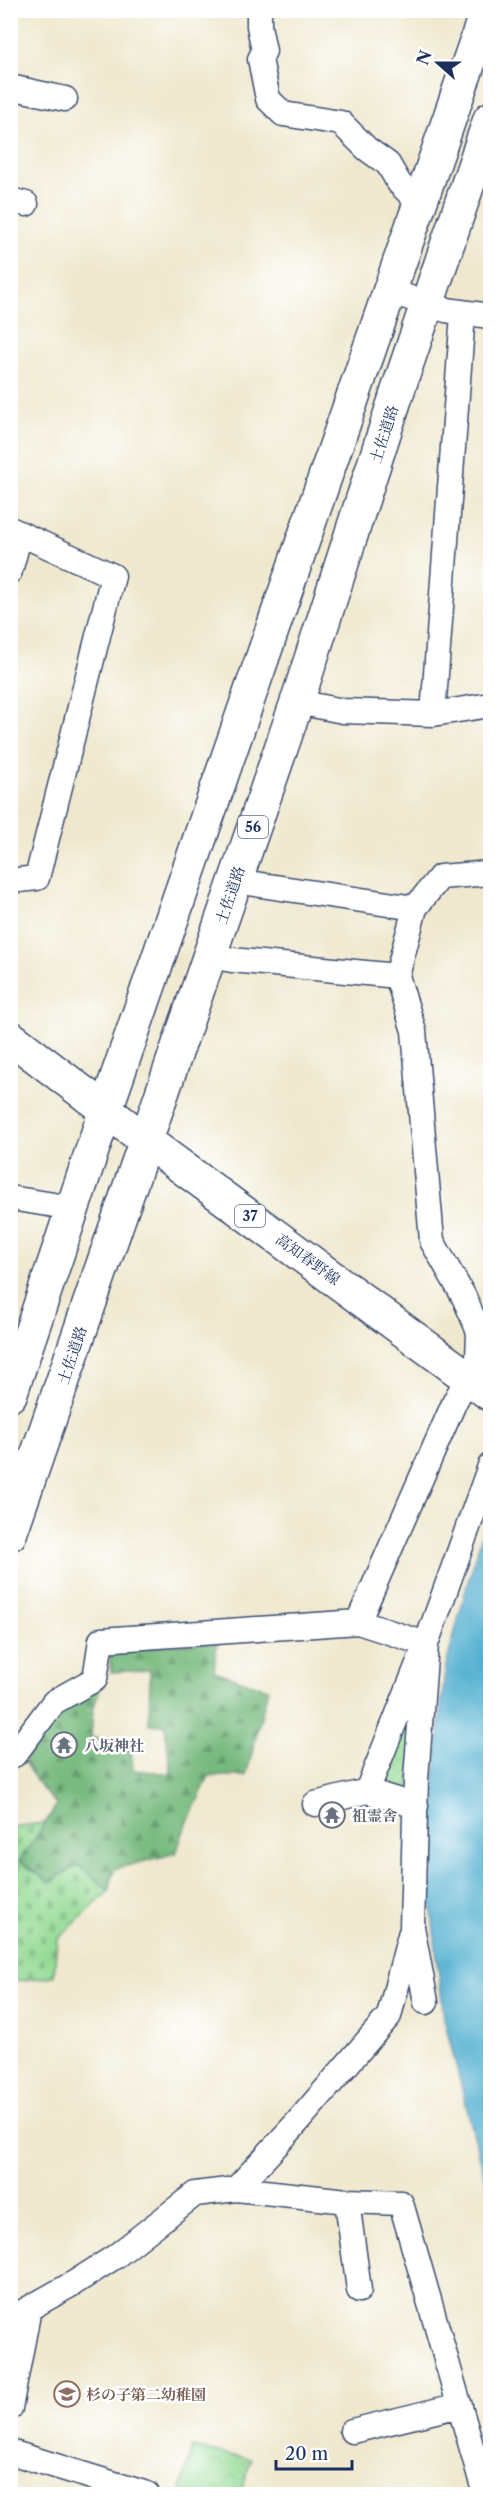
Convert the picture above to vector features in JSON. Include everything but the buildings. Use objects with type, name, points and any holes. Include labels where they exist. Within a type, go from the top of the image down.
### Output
[{"type":"main road","points":[[10,1395],[106,1109],[488,10]]},
{"type":"main road","name":"土佐道路","points":[[10,1534],[297,702],[490,119]]},
{"type":"main road","name":"高知春野線","points":[[10,1037],[479,1385]]},
{"type":"street","points":[[259,10],[259,26],[264,51],[260,59],[268,99],[283,114],[341,123],[367,149],[388,164],[399,183],[420,204]]},
{"type":"street","points":[[10,87],[65,99]]},
{"type":"street","points":[[389,291],[463,314],[490,316]]},
{"type":"street","points":[[433,714],[463,314]]},
{"type":"street","points":[[10,571],[15,531],[113,576],[38,878],[10,881]]},
{"type":"street","points":[[297,702],[343,711],[433,714],[490,705]]},
{"type":"street","points":[[358,1622],[455,1401],[479,1385],[479,1332],[464,1297],[432,1241],[414,1031],[397,976],[415,908],[440,877],[490,873]]},
{"type":"street","points":[[235,881],[415,908]]},
{"type":"street","points":[[209,956],[397,976]]},
{"type":"street","points":[[10,1198],[73,1208]]},
{"type":"street","points":[[367,1791],[426,1644],[490,1466]]},
{"type":"street","points":[[10,1756],[14,1755],[54,1702],[95,1679],[101,1640],[358,1622],[426,1644]]},
{"type":"street","points":[[426,1644],[416,1779],[412,1927],[426,2002]]},
{"type":"street","points":[[315,1804],[367,1791],[416,1806]]},
{"type":"street","points":[[236,2189],[389,2016],[412,1927]]},
{"type":"street","points":[[10,2408],[20,2314],[107,2261],[195,2194],[236,2189],[347,2201],[401,2203],[485,2494]]},
{"type":"street","points":[[347,2201],[359,2290]]},
{"type":"street","points":[[352,2431],[460,2405]]},
{"type":"street","points":[[10,2452],[147,2494]]},
{"type":"green space","points":[[217,1642],[214,1671],[268,1689],[246,1776],[209,1776],[176,1853],[114,1869],[109,1891],[78,1865],[49,1882],[19,1860],[56,1804],[40,1786],[24,1762],[56,1707],[102,1683],[93,1709],[91,1737],[131,1750],[133,1770],[171,1774],[165,1725],[149,1724],[150,1670],[111,1672],[109,1650]]},
{"type":"green space","points":[[417,1683],[409,1795],[388,1791],[380,1775]]},
{"type":"green space","points":[[45,1823],[19,1861],[49,1882],[78,1865],[109,1891],[57,1940],[54,1976],[16,1981],[10,1975],[11,1827]]},
{"type":"green space","points":[[192,2448],[251,2459],[241,2494],[180,2494]]},
{"type":"water","points":[[490,1508],[490,2198],[444,2019],[431,1904],[434,1784],[445,1670]]},
{"type":"place","name":"八坂神社","points":[[64,1745]]},
{"type":"place","name":"祖霊舎","points":[[332,1815]]},
{"type":"place","name":"杉の子第二幼稚園","points":[[67,2394]]}]
